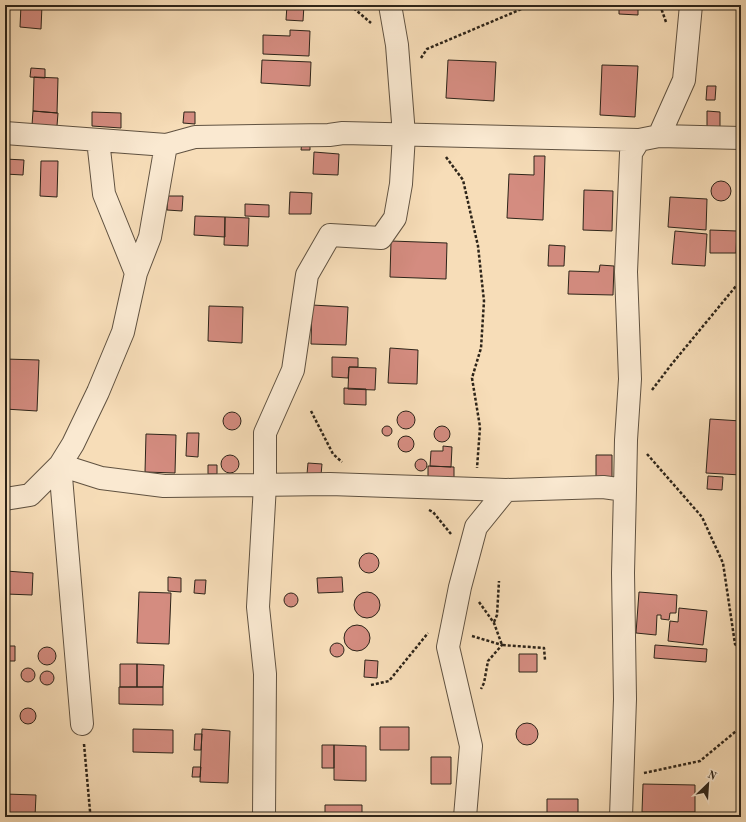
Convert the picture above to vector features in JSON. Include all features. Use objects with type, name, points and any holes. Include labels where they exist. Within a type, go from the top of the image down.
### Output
[{"type":"street","points":[[264,817],[265,674],[258,607],[265,485],[265,432],[293,370],[307,275],[330,235],[381,238],[395,218],[401,184],[404,134],[397,45],[390,5]]},
{"type":"street","points":[[621,817],[625,699],[623,573],[626,440],[630,380],[626,272],[631,154],[649,138],[684,80],[691,5]]},
{"type":"street","points":[[5,133],[166,144],[196,137],[329,135],[343,133],[741,138]]},
{"type":"street","points":[[98,140],[104,194],[136,273]]},
{"type":"street","points":[[5,499],[30,495],[60,466],[73,444],[98,392],[123,332],[136,273],[150,236],[166,144]]},
{"type":"street","points":[[60,466],[101,478],[164,486],[330,484],[506,490],[603,487],[625,490]]},
{"type":"street","points":[[60,466],[82,724]]},
{"type":"street","points":[[465,817],[471,746],[448,647],[476,527],[506,490]]},
{"type":"path","points":[[400,85],[427,49],[530,5]]},
{"type":"path","points":[[431,135],[463,180],[478,246],[484,301],[481,348],[472,378],[480,426],[475,489]]},
{"type":"path","points":[[649,394],[670,365],[741,280]]},
{"type":"path","points":[[311,411],[333,454],[365,485]]},
{"type":"path","points":[[626,440],[640,445],[702,517],[723,563],[735,644],[741,652]]},
{"type":"path","points":[[426,509],[433,512],[468,557]]},
{"type":"path","points":[[494,622],[497,614],[499,581]]},
{"type":"path","points":[[478,601],[494,622],[502,645]]},
{"type":"path","points":[[371,685],[389,681],[429,632]]},
{"type":"path","points":[[448,647],[464,634],[502,645],[544,648],[545,660]]},
{"type":"path","points":[[464,717],[484,683],[488,660],[502,645]]},
{"type":"path","points":[[82,724],[90,811],[89,817]]},
{"type":"path","points":[[622,777],[700,761],[741,728]]},
{"type":"building","points":[[21,5],[42,5],[41,29],[20,27]]},
{"type":"building","points":[[287,5],[304,5],[303,21],[286,20]]},
{"type":"building","points":[[619,5],[638,5],[638,15],[619,14]]},
{"type":"building","points":[[290,30],[310,31],[309,56],[263,54],[263,35],[290,36]]},
{"type":"building","points":[[262,60],[311,62],[310,86],[261,83]]},
{"type":"building","points":[[448,60],[496,62],[494,101],[446,98]]},
{"type":"building","points":[[602,65],[638,66],[635,117],[600,115]]},
{"type":"building","points":[[31,68],[45,69],[45,78],[30,77]]},
{"type":"building","points":[[34,77],[58,78],[57,113],[33,111]]},
{"type":"building","points":[[707,86],[716,86],[715,100],[706,100]]},
{"type":"building","points":[[33,111],[58,113],[57,126],[32,125]]},
{"type":"building","points":[[707,111],[720,112],[720,131],[707,130]]},
{"type":"building","points":[[92,112],[121,113],[121,128],[92,126]]},
{"type":"building","points":[[184,112],[195,112],[195,124],[183,123]]},
{"type":"building","points":[[738,115],[741,115],[741,129],[737,129]]},
{"type":"building","points":[[302,142],[310,143],[310,150],[301,150]]},
{"type":"building","points":[[314,152],[339,154],[338,175],[313,174]]},
{"type":"building","points":[[534,156],[545,156],[543,220],[507,218],[509,174],[534,175]]},
{"type":"building","points":[[5,159],[24,160],[23,175],[5,174]]},
{"type":"building","points":[[41,161],[58,161],[57,197],[40,196]]},
{"type":"building","points":[[721,181],[728,184],[731,191],[728,198],[721,201],[714,198],[711,191],[714,184]]},
{"type":"building","points":[[584,190],[613,191],[612,231],[583,230]]},
{"type":"building","points":[[290,192],[312,193],[311,214],[289,214]]},
{"type":"building","points":[[168,196],[183,196],[182,211],[167,210]]},
{"type":"building","points":[[670,197],[707,199],[706,230],[668,227]]},
{"type":"building","points":[[245,204],[269,205],[269,217],[245,216]]},
{"type":"building","points":[[195,216],[225,217],[225,237],[194,235]]},
{"type":"building","points":[[225,217],[249,218],[248,246],[224,245]]},
{"type":"building","points":[[710,230],[737,231],[736,253],[710,253]]},
{"type":"building","points":[[675,231],[707,234],[705,266],[672,264]]},
{"type":"building","points":[[391,241],[447,243],[446,279],[390,277]]},
{"type":"building","points":[[549,245],[565,246],[564,266],[548,266]]},
{"type":"building","points":[[600,265],[614,266],[613,295],[568,294],[569,271],[599,272]]},
{"type":"building","points":[[312,305],[348,307],[346,345],[311,344]]},
{"type":"building","points":[[209,306],[243,307],[242,343],[208,341]]},
{"type":"building","points":[[390,348],[418,350],[417,384],[388,383]]},
{"type":"building","points":[[332,357],[358,358],[358,367],[349,367],[348,378],[332,377]]},
{"type":"building","points":[[5,359],[39,360],[37,411],[5,409]]},
{"type":"building","points":[[349,367],[376,368],[375,390],[348,389]]},
{"type":"building","points":[[344,388],[366,389],[366,405],[344,404]]},
{"type":"building","points":[[406,411],[412,414],[415,420],[412,426],[406,429],[400,426],[397,420],[400,414]]},
{"type":"building","points":[[232,412],[238,415],[241,421],[238,427],[232,430],[226,427],[223,421],[226,415]]},
{"type":"building","points":[[710,419],[741,421],[741,475],[706,473]]},
{"type":"building","points":[[385,426],[389,426],[391,427],[391,435],[385,436],[382,433],[382,429]]},
{"type":"building","points":[[442,426],[449,431],[450,434],[445,441],[442,442],[435,437],[434,434],[439,427]]},
{"type":"building","points":[[187,433],[199,433],[198,457],[186,456]]},
{"type":"building","points":[[146,434],[176,435],[175,473],[145,472]]},
{"type":"building","points":[[406,436],[413,441],[414,444],[409,451],[406,452],[399,447],[398,444],[403,437]]},
{"type":"building","points":[[443,446],[452,447],[451,467],[430,466],[431,451],[443,451]]},
{"type":"building","points":[[230,455],[236,458],[239,464],[236,470],[230,473],[224,470],[221,464],[224,458]]},
{"type":"building","points":[[596,455],[612,455],[612,485],[596,485]]},
{"type":"building","points":[[421,459],[425,461],[427,465],[425,469],[421,471],[417,469],[415,465],[417,461]]},
{"type":"building","points":[[308,463],[322,464],[321,475],[307,474]]},
{"type":"building","points":[[208,465],[217,465],[217,474],[208,474]]},
{"type":"building","points":[[428,466],[454,467],[454,482],[428,481]]},
{"type":"building","points":[[708,476],[723,477],[722,490],[707,489]]},
{"type":"building","points":[[365,553],[373,553],[379,559],[379,567],[373,573],[365,573],[359,567],[359,559]]},
{"type":"building","points":[[6,571],[33,573],[32,595],[6,594]]},
{"type":"building","points":[[168,577],[181,578],[181,592],[168,591]]},
{"type":"building","points":[[342,577],[343,592],[318,593],[317,578]]},
{"type":"building","points":[[195,580],[206,580],[205,594],[194,593]]},
{"type":"building","points":[[139,592],[171,593],[169,644],[137,643]]},
{"type":"building","points":[[367,592],[376,596],[380,605],[376,614],[367,618],[358,614],[354,605],[358,596]]},
{"type":"building","points":[[639,592],[677,595],[676,613],[670,613],[669,620],[661,619],[661,615],[657,615],[656,635],[636,633]]},
{"type":"building","points":[[288,593],[294,593],[298,597],[298,603],[294,607],[288,607],[284,603],[284,597]]},
{"type":"building","points":[[679,608],[707,611],[703,645],[668,641],[670,621],[678,622]]},
{"type":"building","points":[[357,625],[366,629],[370,638],[366,647],[357,651],[348,647],[344,638],[348,629]]},
{"type":"building","points":[[334,643],[340,643],[344,647],[344,653],[340,657],[334,657],[330,653],[330,647]]},
{"type":"building","points":[[655,645],[707,649],[706,662],[654,658]]},
{"type":"building","points":[[5,646],[15,646],[15,661],[5,661]]},
{"type":"building","points":[[47,647],[53,650],[56,656],[53,662],[47,665],[41,662],[38,656],[41,650]]},
{"type":"building","points":[[519,654],[537,654],[537,672],[519,672]]},
{"type":"building","points":[[365,660],[378,661],[377,678],[364,677]]},
{"type":"building","points":[[120,664],[137,664],[137,687],[120,687]]},
{"type":"building","points":[[137,664],[164,665],[163,687],[137,687]]},
{"type":"building","points":[[25,668],[31,668],[35,672],[35,678],[31,682],[25,682],[21,678],[21,672]]},
{"type":"building","points":[[44,671],[50,671],[54,675],[54,681],[50,685],[44,685],[40,681],[40,675]]},
{"type":"building","points":[[119,687],[163,687],[163,705],[119,704]]},
{"type":"building","points":[[28,708],[35,713],[36,716],[31,723],[28,724],[21,719],[20,716],[25,709]]},
{"type":"building","points":[[527,723],[535,726],[538,734],[535,742],[527,745],[519,742],[516,734],[519,726]]},
{"type":"building","points":[[380,727],[409,727],[409,750],[380,750]]},
{"type":"building","points":[[133,729],[173,730],[173,753],[133,752]]},
{"type":"building","points":[[202,729],[230,731],[228,783],[200,782]]},
{"type":"building","points":[[195,734],[202,734],[201,750],[194,750]]},
{"type":"building","points":[[322,745],[334,745],[334,768],[322,768]]},
{"type":"building","points":[[334,745],[366,746],[366,781],[334,780]]},
{"type":"building","points":[[431,757],[451,757],[451,784],[431,784]]},
{"type":"building","points":[[193,767],[201,767],[200,777],[192,777]]},
{"type":"building","points":[[643,784],[695,785],[695,812],[642,812]]},
{"type":"building","points":[[5,794],[36,795],[35,817],[5,817]]},
{"type":"building","points":[[547,799],[578,799],[578,814],[547,813]]},
{"type":"building","points":[[325,805],[362,805],[362,817],[325,817]]}]
